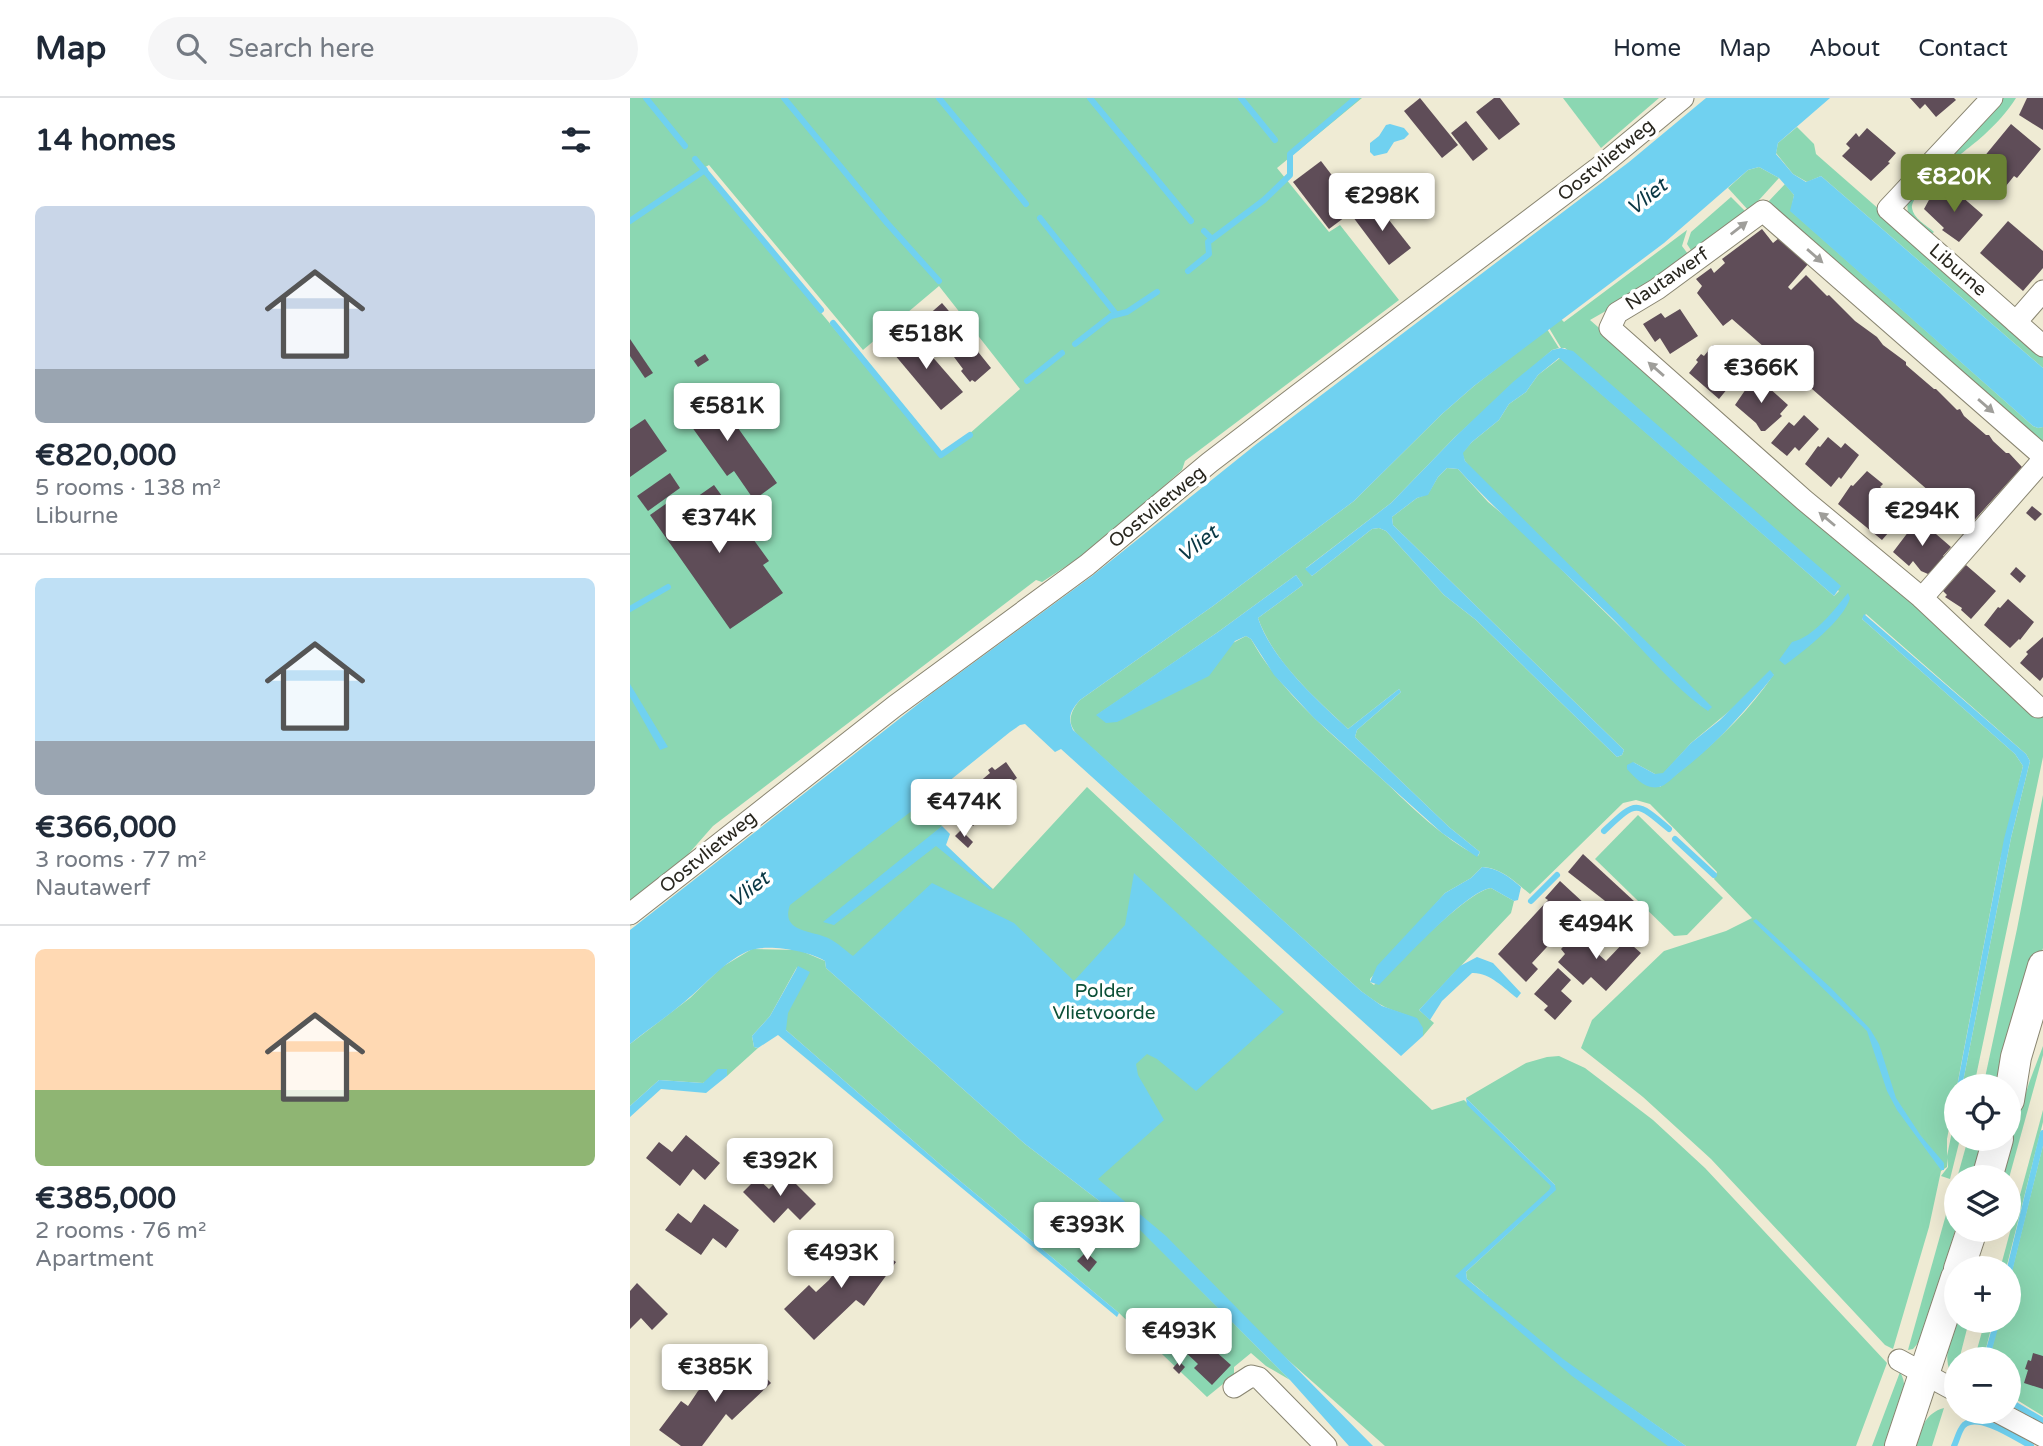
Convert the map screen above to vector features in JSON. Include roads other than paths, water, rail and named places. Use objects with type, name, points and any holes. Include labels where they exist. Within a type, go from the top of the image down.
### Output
[{"type":"main road","points":[[2013,1074],[2043,966]]},
{"type":"main road","points":[[2021,1079],[2031,1062],[2043,1022]]},
{"type":"main road","points":[[1899,1446],[1944,1315]]},
{"type":"street","name":"Oostvlietweg","points":[[630,914],[894,706],[1087,565],[1209,463],[1597,169],[1683,98]]},
{"type":"street","name":"Liburne","points":[[1992,98],[1888,209],[2043,346]]},
{"type":"street","name":"Nautawerf","points":[[1922,598],[1983,530],[1992,510],[2043,458],[1763,211],[1657,289],[1617,313],[1610,328],[1804,500],[1922,598],[2038,707]]},
{"type":"street","points":[[2017,321],[2043,291]]},
{"type":"street","points":[[1899,1360],[1944,1384]]},
{"type":"street","points":[[1234,1387],[1251,1376],[1259,1378],[1326,1446]]},
{"type":"street","points":[[2020,1424],[2043,1436]]},
{"type":"water","name":"Vliet","points":[[1706,98],[1830,98],[1778,143],[1776,154],[1793,174],[1806,182],[1821,176],[2043,368],[2043,427],[2033,426],[1790,211],[1794,195],[1779,178],[1759,167],[1748,170],[1664,243],[1474,386],[1354,501],[1080,700],[1071,714],[1073,730],[1361,991],[1382,1006],[1417,1018],[1423,1028],[1423,1036],[1401,1056],[1061,749],[1055,752],[1025,724],[1010,732],[790,905],[788,914],[794,926],[830,939],[853,956],[932,883],[1014,923],[1074,981],[1125,925],[1134,873],[1284,1012],[1196,1091],[1147,1054],[1136,1064],[1138,1075],[1164,1120],[1098,1179],[1166,1236],[1373,1446],[1349,1446],[1290,1380],[1133,1223],[1119,1216],[1025,1144],[826,968],[825,961],[789,949],[751,950],[726,965],[630,1044],[630,930],[931,694],[1092,576],[1254,446],[1629,162]]},
{"type":"water","points":[[1390,124],[1404,128],[1409,134],[1394,142],[1387,153],[1374,156],[1370,152],[1370,143]]},
{"type":"water","points":[[1561,348],[1573,351],[1841,586],[1834,596],[1559,358],[1538,375],[1526,392],[1509,404],[1499,420],[1472,442],[1463,453],[1465,461],[1712,707],[1708,711],[1683,692],[1612,618],[1458,469],[1447,468],[1438,477],[1428,495],[1417,498],[1392,517],[1393,525],[1624,750],[1622,755],[1617,757],[1476,620],[1444,595],[1386,531],[1372,529],[1312,576],[1305,569],[1391,503],[1513,382],[1552,350]]},
{"type":"water","points":[[1296,575],[1303,585],[1258,618],[1273,649],[1296,678],[1348,729],[1399,689],[1401,692],[1357,730],[1355,737],[1449,827],[1480,852],[1477,857],[1442,833],[1314,718],[1274,675],[1251,639],[1246,636],[1235,641],[1209,676],[1117,722],[1106,723],[1096,715]]},
{"type":"water","points":[[1848,593],[1850,598],[1846,607],[1822,634],[1785,665],[1779,660],[1792,642],[1816,629]]},
{"type":"water","points":[[1864,614],[2026,754],[2030,761],[2011,838],[1965,1074],[1959,1074],[2004,839],[2023,766],[2015,754],[1862,619]]},
{"type":"water","points":[[1770,670],[1774,675],[1730,726],[1664,785],[1645,785],[1627,769],[1627,765],[1633,762],[1655,774],[1663,773],[1691,743],[1720,720]]},
{"type":"water","points":[[630,684],[668,747],[660,750],[630,697]]},
{"type":"water","points":[[942,826],[950,834],[946,845],[992,889],[936,846],[834,925],[823,922]]},
{"type":"water","points":[[1482,867],[1499,871],[1521,887],[1518,900],[1514,901],[1491,888],[1480,892],[1450,914],[1379,985],[1370,982],[1377,966],[1445,893],[1471,878]]},
{"type":"water","points":[[1756,919],[1832,989],[1870,1029],[1879,1044],[1896,1098],[1921,1136],[1944,1163],[1944,1170],[1941,1170],[1897,1110],[1887,1091],[1867,1031],[1753,921]]},
{"type":"water","points":[[1477,957],[1493,963],[1521,993],[1517,998],[1490,978],[1472,973],[1442,1001],[1430,1020],[1419,1010],[1460,966]]},
{"type":"water","points":[[798,966],[810,972],[788,1013],[786,1030],[942,1166],[1119,1313],[1117,1317],[778,1035],[758,1048],[754,1047],[752,1036],[770,1016]]},
{"type":"water","points":[[718,1069],[727,1069],[727,1076],[706,1093],[661,1089],[630,1117],[630,1106],[659,1080],[703,1083]]},
{"type":"water","points":[[1466,1098],[1555,1185],[1556,1190],[1466,1272],[1467,1279],[1563,1359],[1686,1446],[1668,1446],[1572,1376],[1455,1276],[1551,1186],[1467,1105]]},
{"type":"waterway","points":[[646,98],[685,146]]},
{"type":"waterway","points":[[784,98],[887,223],[939,281]]},
{"type":"waterway","points":[[939,98],[1026,204]]},
{"type":"waterway","points":[[1090,98],[1191,221]]},
{"type":"waterway","points":[[1241,98],[1275,140]]},
{"type":"waterway","points":[[1188,271],[1209,254],[1208,242],[1264,200],[1290,175],[1290,154],[1356,98]]},
{"type":"waterway","points":[[695,159],[821,310]]},
{"type":"waterway","points":[[630,221],[705,170]]},
{"type":"waterway","points":[[1040,218],[1116,314]]},
{"type":"waterway","points":[[1204,231],[1212,239]]},
{"type":"waterway","points":[[1075,344],[1111,316],[1127,312],[1157,292]]},
{"type":"waterway","points":[[833,323],[941,455],[970,435]]},
{"type":"waterway","points":[[1027,381],[1062,353]]},
{"type":"waterway","points":[[630,609],[668,587]]},
{"type":"waterway","points":[[1604,831],[1623,814],[1636,808],[1649,813],[1669,829]]},
{"type":"waterway","points":[[1675,839],[1714,875]]},
{"type":"waterway","points":[[1531,901],[1557,875]]},
{"type":"waterway","points":[[2013,1256],[2043,1133]]},
{"type":"waterway","points":[[1990,1347],[1994,1333]]},
{"type":"waterway","points":[[2021,1408],[2043,1421]]},
{"type":"waterway","points":[[1954,1446],[1959,1432],[1970,1422],[1987,1424],[2031,1446]]},
{"type":"park label","name":"Polder Vlietvoorde","points":[[1104,1002]]}]
